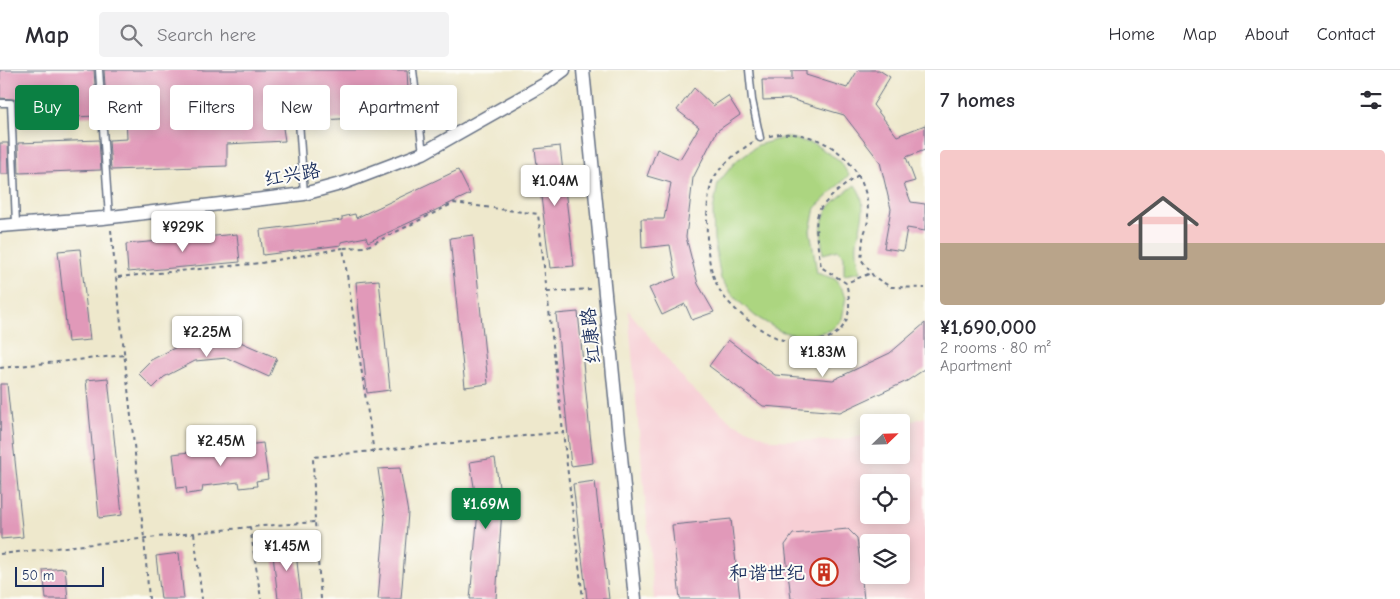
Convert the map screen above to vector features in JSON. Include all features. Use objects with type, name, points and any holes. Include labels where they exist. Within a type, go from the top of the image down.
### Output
[{"type":"street","name":"红兴路","points":[[0,226],[109,217],[304,194],[344,184],[423,153],[545,84],[564,70]]},
{"type":"street","name":"红康路","points":[[583,70],[635,599]]},
{"type":"lane","points":[[99,70],[109,217]]},
{"type":"lane","points":[[413,70],[423,153]]},
{"type":"lane","points":[[749,70],[752,100],[760,138]]},
{"type":"lane","points":[[0,103],[11,103],[16,224]]},
{"type":"lane","points":[[300,130],[304,194]]},
{"type":"path","points":[[858,175],[819,210],[816,231],[821,267],[846,283],[850,295],[848,314],[840,330],[826,339],[805,344],[783,340],[759,328],[724,298],[713,274],[706,246],[711,183],[724,165],[744,147],[760,138],[779,133],[802,134],[824,141],[847,160],[858,175],[866,196],[868,223],[863,239],[861,259],[874,277],[892,287],[925,288]]},
{"type":"path","points":[[117,277],[261,263],[343,248],[366,246],[454,203],[538,214],[584,599]]},
{"type":"path","points":[[109,217],[117,277],[149,599]]},
{"type":"path","points":[[343,248],[374,452]]},
{"type":"path","points":[[846,283],[871,273]]},
{"type":"path","points":[[547,292],[604,288]]},
{"type":"path","points":[[0,368],[125,355]]},
{"type":"path","points":[[321,599],[315,522],[313,458],[563,432]]},
{"type":"path","points":[[0,554],[250,527],[315,522]]},
{"type":"path","points":[[250,527],[260,599]]},
{"type":"path","points":[[194,533],[202,599]]},
{"type":"shaded area","points":[[628,310],[687,384],[733,423],[773,440],[834,441],[860,437],[860,464],[910,464],[910,422],[925,417],[925,599],[654,599]]},
{"type":"green space","points":[[786,137],[814,144],[839,160],[849,175],[815,208],[810,230],[817,273],[835,279],[846,297],[842,319],[831,330],[803,337],[780,331],[755,316],[734,297],[721,279],[714,240],[713,211],[718,183],[736,161],[758,145]]},
{"type":"green space","points":[[855,185],[862,199],[863,206],[857,242],[857,257],[861,272],[844,275],[844,256],[838,250],[823,254],[823,221],[830,206]]},
{"type":"building","points":[[0,70],[94,70],[95,85],[89,85],[89,116],[79,117],[79,85],[15,85],[15,99],[0,98]]},
{"type":"building","points":[[104,70],[407,70],[408,85],[340,85],[340,119],[330,120],[330,85],[263,85],[263,130],[283,130],[285,141],[227,144],[227,166],[111,170],[109,140],[127,139],[127,130],[160,130],[160,85],[105,85]]},
{"type":"building","points":[[792,70],[806,70],[806,75],[847,88],[858,70],[879,70],[890,77],[873,105],[897,136],[925,125],[925,150],[906,157],[915,181],[904,184],[911,202],[925,204],[925,231],[907,228],[903,251],[884,248],[891,209],[880,162],[844,115],[790,99],[763,100],[762,80],[792,80]]},
{"type":"building","points":[[694,88],[713,106],[728,96],[740,115],[717,131],[693,178],[686,237],[698,284],[714,312],[692,320],[685,304],[662,315],[649,288],[676,278],[670,245],[642,248],[641,219],[664,219],[671,183],[647,176],[657,149],[680,159],[699,127],[677,110]]},
{"type":"building","points":[[99,140],[101,170],[19,173],[18,143]]},
{"type":"building","points":[[0,143],[8,143],[9,174],[0,174]]},
{"type":"building","points":[[560,146],[574,266],[550,268],[535,149]]},
{"type":"building","points":[[458,170],[470,194],[368,242],[366,237],[341,242],[341,245],[263,255],[260,230],[342,220],[342,217],[355,214],[356,218]]},
{"type":"building","points":[[237,234],[240,262],[128,272],[126,244]]},
{"type":"building","points":[[473,235],[488,384],[465,387],[450,238]]},
{"type":"building","points":[[80,249],[90,340],[68,342],[58,251]]},
{"type":"building","points":[[379,280],[390,390],[367,393],[356,282]]},
{"type":"building","points":[[578,312],[593,463],[571,466],[556,314]]},
{"type":"building","points":[[925,323],[925,369],[907,381],[840,412],[763,406],[709,366],[728,340],[775,375],[833,380],[890,353]]},
{"type":"building","points":[[229,337],[277,358],[269,377],[227,358],[195,361],[164,377],[153,388],[138,373],[151,360],[188,341]]},
{"type":"building","points":[[108,378],[122,515],[99,518],[86,380]]},
{"type":"building","points":[[0,384],[7,384],[23,537],[1,539]]},
{"type":"building","points":[[263,443],[268,479],[256,481],[257,486],[240,488],[239,482],[203,486],[202,492],[187,494],[186,487],[177,488],[173,454]]},
{"type":"building","points":[[495,458],[502,509],[496,599],[470,599],[478,511],[470,462]]},
{"type":"building","points":[[400,468],[408,513],[401,599],[378,599],[385,518],[378,469]]},
{"type":"building","points":[[595,481],[609,599],[587,599],[573,484]]},
{"type":"building","points":[[731,519],[740,599],[680,599],[672,525]]},
{"type":"building","name":"和谐世纪","points":[[848,529],[857,538],[860,584],[862,584],[864,599],[791,599],[785,545],[793,534]]},
{"type":"building","points":[[295,543],[301,599],[278,599],[272,546]]},
{"type":"building","points":[[179,553],[184,599],[161,599],[156,556]]},
{"type":"building","points":[[65,568],[68,599],[46,599],[43,570]]},
{"type":"place","name":"和谐世纪","points":[[824,572]]}]
